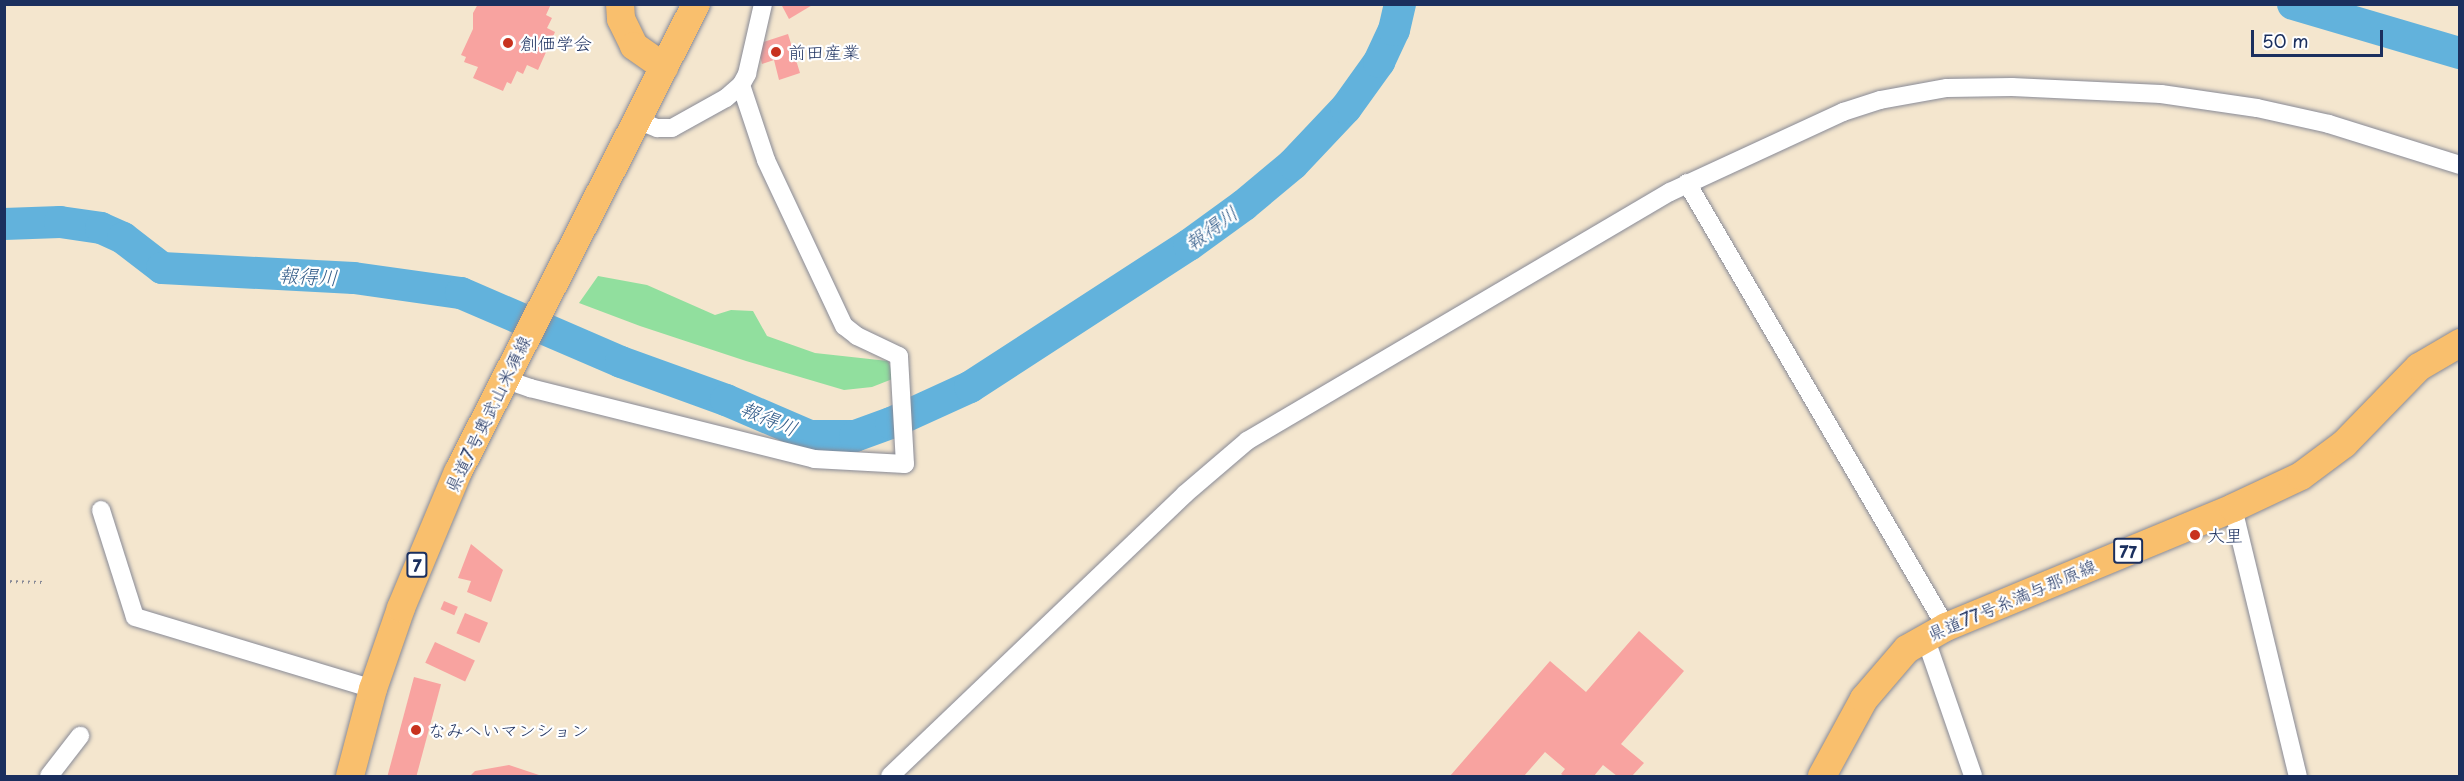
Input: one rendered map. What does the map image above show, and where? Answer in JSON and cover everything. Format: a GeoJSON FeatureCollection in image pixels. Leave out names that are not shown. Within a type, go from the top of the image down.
{"type":"FeatureCollection","features":[{"type":"Feature","properties":{"kind":"main road"},"geometry":{"type":"LineString","coordinates":[[620,4],[621,19],[634,46],[664,67]]}},
{"type":"Feature","properties":{"kind":"main road","name":"県道7号奥武山米須線"},"geometry":{"type":"LineString","coordinates":[[350,777],[373,689],[416,567],[458,472],[696,4]]}},
{"type":"Feature","properties":{"kind":"main road","name":"県道77号糸満与那原線"},"geometry":{"type":"LineString","coordinates":[[1822,777],[1876,682],[1907,649],[1936,632],[2274,491],[2327,460],[2419,367],[2460,343]]}},
{"type":"Feature","properties":{"kind":"street"},"geometry":{"type":"LineString","coordinates":[[637,120],[657,128],[672,128],[726,98],[741,85],[747,74],[763,4]]}},
{"type":"Feature","properties":{"kind":"street"},"geometry":{"type":"LineString","coordinates":[[508,372],[530,388],[814,459],[905,464],[899,356],[856,336],[844,326],[766,160],[741,85]]}},
{"type":"Feature","properties":{"kind":"street"},"geometry":{"type":"LineString","coordinates":[[891,777],[1060,612],[1225,457],[1291,415],[1687,183],[1842,112],[1880,100],[1947,88],[2102,90],[2204,99],[2329,124],[2460,165]]}},
{"type":"Feature","properties":{"kind":"street"},"geometry":{"type":"LineString","coordinates":[[1687,183],[1936,632],[1973,777]]}},
{"type":"Feature","properties":{"kind":"street"},"geometry":{"type":"LineString","coordinates":[[2233,508],[2298,777]]}},
{"type":"Feature","properties":{"kind":"street"},"geometry":{"type":"LineString","coordinates":[[101,510],[135,616],[373,689]]}},
{"type":"Feature","properties":{"kind":"street"},"geometry":{"type":"LineString","coordinates":[[49,777],[80,736]]}},
{"type":"Feature","properties":{"kind":"path"},"geometry":{"type":"LineString","coordinates":[[4,581],[44,582]]}},
{"type":"Feature","properties":{"kind":"green space"},"geometry":{"type":"Polygon","coordinates":[[[598,276],[647,285],[715,315],[731,310],[753,311],[767,336],[815,353],[888,361],[895,378],[872,387],[844,390],[640,326],[579,303],[598,276]]]}},
{"type":"Feature","properties":{"kind":"building","name":"創価学会"},"geometry":{"type":"Polygon","coordinates":[[[478,4],[551,4],[546,15],[552,18],[547,28],[555,32],[538,70],[527,65],[523,74],[517,71],[511,84],[507,82],[503,91],[473,78],[478,67],[464,62],[466,57],[461,55],[473,29],[473,13],[478,4]]]}},
{"type":"Feature","properties":{"kind":"building"},"geometry":{"type":"Polygon","coordinates":[[[781,4],[814,4],[789,19],[781,4]]]}},
{"type":"Feature","properties":{"kind":"building","name":"前田産業"},"geometry":{"type":"Polygon","coordinates":[[[788,34],[800,73],[779,80],[774,60],[762,64],[757,44],[788,34]]]}},
{"type":"Feature","properties":{"kind":"building"},"geometry":{"type":"Polygon","coordinates":[[[471,544],[503,570],[491,602],[467,592],[471,581],[458,578],[471,544]]]}},
{"type":"Feature","properties":{"kind":"building"},"geometry":{"type":"Polygon","coordinates":[[[444,601],[458,607],[454,615],[440,609],[444,601]]]}},
{"type":"Feature","properties":{"kind":"building"},"geometry":{"type":"Polygon","coordinates":[[[465,613],[488,623],[479,643],[456,633],[465,613]]]}},
{"type":"Feature","properties":{"kind":"building"},"geometry":{"type":"Polygon","coordinates":[[[1639,631],[1684,671],[1621,744],[1644,763],[1632,776],[1617,776],[1603,765],[1594,776],[1564,776],[1561,774],[1565,769],[1545,752],[1524,776],[1450,776],[1550,661],[1586,692],[1639,631]]]}},
{"type":"Feature","properties":{"kind":"building"},"geometry":{"type":"Polygon","coordinates":[[[435,642],[475,661],[465,681],[425,663],[435,642]]]}},
{"type":"Feature","properties":{"kind":"building","name":"なみへいマンション"},"geometry":{"type":"Polygon","coordinates":[[[414,677],[441,684],[416,776],[388,776],[414,677]]]}},
{"type":"Feature","properties":{"kind":"building"},"geometry":{"type":"Polygon","coordinates":[[[509,765],[542,776],[470,776],[475,771],[509,765]]]}},
{"type":"Feature","properties":{"kind":"waterway","name":"報得川"},"geometry":{"type":"LineString","coordinates":[[4,224],[60,222],[101,228],[123,238],[162,268],[354,278],[461,293],[621,362],[726,400],[810,436],[855,436],[891,423],[970,387],[1189,245],[1244,205],[1293,164],[1346,108],[1379,62],[1394,30],[1400,4]]}},
{"type":"Feature","properties":{"kind":"waterway","name":"報得川"},"geometry":{"type":"LineString","coordinates":[[2293,4],[2460,53]]}},
{"type":"Feature","properties":{"kind":"place","name":"創価学会"},"geometry":{"type":"Point","coordinates":[508,43]}},
{"type":"Feature","properties":{"kind":"place","name":"前田産業"},"geometry":{"type":"Point","coordinates":[776,52]}},
{"type":"Feature","properties":{"kind":"place","name":"大里"},"geometry":{"type":"Point","coordinates":[2195,535]}},
{"type":"Feature","properties":{"kind":"place","name":"なみへいマンション"},"geometry":{"type":"Point","coordinates":[416,730]}}]}
